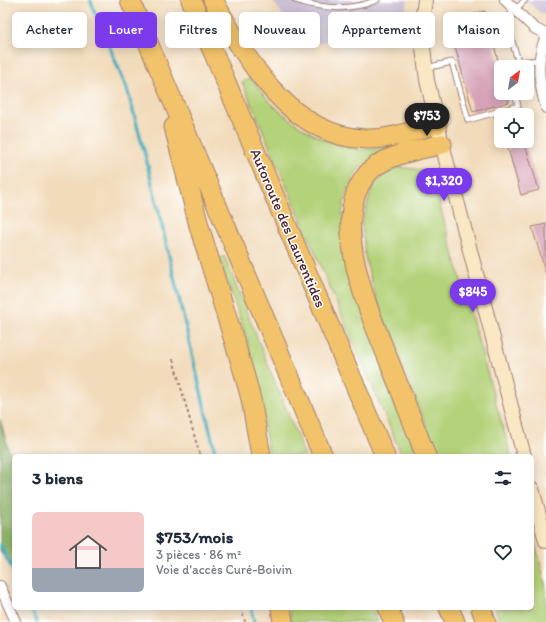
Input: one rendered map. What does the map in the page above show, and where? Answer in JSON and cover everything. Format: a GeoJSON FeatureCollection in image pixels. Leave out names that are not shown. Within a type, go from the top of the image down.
{"type":"FeatureCollection","features":[{"type":"Feature","properties":{"kind":"highway"},"geometry":{"type":"LineString","coordinates":[[130,0],[323,454]]}},
{"type":"Feature","properties":{"kind":"highway","name":"Autoroute des Laurentides"},"geometry":{"type":"LineString","coordinates":[[191,0],[384,454]]}},
{"type":"Feature","properties":{"kind":"highway"},"geometry":{"type":"LineString","coordinates":[[213,0],[245,55],[264,81],[296,112],[321,127],[344,136],[372,139],[390,137],[438,124]]}},
{"type":"Feature","properties":{"kind":"highway"},"geometry":{"type":"LineString","coordinates":[[160,72],[199,226],[234,336],[248,388],[261,454]]}},
{"type":"Feature","properties":{"kind":"highway"},"geometry":{"type":"LineString","coordinates":[[425,454],[380,340],[359,279],[352,250],[351,221],[357,190],[361,181],[373,168],[389,158],[442,144]]}},
{"type":"Feature","properties":{"kind":"highway"},"geometry":{"type":"LineString","coordinates":[[281,610],[283,622]]}},
{"type":"Feature","properties":{"kind":"highway"},"geometry":{"type":"LineString","coordinates":[[389,610],[394,622]]}},
{"type":"Feature","properties":{"kind":"highway"},"geometry":{"type":"LineString","coordinates":[[450,610],[455,622]]}},
{"type":"Feature","properties":{"kind":"highway"},"geometry":{"type":"LineString","coordinates":[[482,610],[486,622]]}},
{"type":"Feature","properties":{"kind":"street"},"geometry":{"type":"LineString","coordinates":[[424,0],[422,40],[425,68],[442,144],[523,454]]}},
{"type":"Feature","properties":{"kind":"street"},"geometry":{"type":"LineString","coordinates":[[505,0],[534,28],[546,35],[539,60],[541,86],[546,108]]}},
{"type":"Feature","properties":{"kind":"street"},"geometry":{"type":"LineString","coordinates":[[534,496],[546,541]]}},
{"type":"Feature","properties":{"kind":"street"},"geometry":{"type":"LineString","coordinates":[[0,586],[16,622]]}},
{"type":"Feature","properties":{"kind":"lane"},"geometry":{"type":"LineString","coordinates":[[296,0],[303,3],[331,8],[343,8],[377,0]]}},
{"type":"Feature","properties":{"kind":"lane"},"geometry":{"type":"LineString","coordinates":[[518,60],[506,19],[525,0]]}},
{"type":"Feature","properties":{"kind":"lane"},"geometry":{"type":"LineString","coordinates":[[534,61],[539,60]]}},
{"type":"Feature","properties":{"kind":"lane"},"geometry":{"type":"LineString","coordinates":[[425,68],[452,62],[468,120],[518,106],[517,100]]}},
{"type":"Feature","properties":{"kind":"path"},"geometry":{"type":"LineString","coordinates":[[173,359],[199,454]]}},
{"type":"Feature","properties":{"kind":"path"},"geometry":{"type":"LineString","coordinates":[[242,610],[245,622]]}},
{"type":"Feature","properties":{"kind":"shaded area"},"geometry":{"type":"Polygon","coordinates":[[[272,0],[408,0],[405,12],[328,12],[328,40],[320,43],[320,12],[281,12],[272,0]]]}},
{"type":"Feature","properties":{"kind":"shaded area"},"geometry":{"type":"Polygon","coordinates":[[[526,0],[546,0],[546,14],[539,12],[526,0]]]}},
{"type":"Feature","properties":{"kind":"green space"},"geometry":{"type":"Polygon","coordinates":[[[251,78],[269,101],[283,114],[296,124],[325,140],[341,146],[357,149],[372,149],[387,146],[387,150],[368,160],[360,167],[350,183],[342,214],[416,454],[401,454],[242,82],[251,78]]]}},
{"type":"Feature","properties":{"kind":"green space"},"geometry":{"type":"Polygon","coordinates":[[[399,167],[422,170],[433,182],[510,454],[437,454],[377,302],[365,257],[362,222],[373,185],[387,173],[399,167]]]}},
{"type":"Feature","properties":{"kind":"green space"},"geometry":{"type":"Polygon","coordinates":[[[224,256],[304,454],[269,454],[259,394],[249,348],[220,258],[224,256]]]}},
{"type":"Feature","properties":{"kind":"green space"},"geometry":{"type":"Polygon","coordinates":[[[0,419],[12,462],[12,565],[10,565],[0,552],[0,419]]]}},
{"type":"Feature","properties":{"kind":"green space"},"geometry":{"type":"Polygon","coordinates":[[[534,539],[546,587],[546,622],[500,622],[496,610],[534,610],[534,539]]]}},
{"type":"Feature","properties":{"kind":"green space"},"geometry":{"type":"Polygon","coordinates":[[[289,610],[372,610],[378,622],[291,622],[289,610]]]}},
{"type":"Feature","properties":{"kind":"building"},"geometry":{"type":"Polygon","coordinates":[[[455,48],[495,48],[498,60],[494,60],[494,100],[509,100],[509,102],[473,112],[455,48]]]}},
{"type":"Feature","properties":{"kind":"building"},"geometry":{"type":"Polygon","coordinates":[[[508,148],[526,148],[539,190],[521,195],[508,148]]]}},
{"type":"Feature","properties":{"kind":"building"},"geometry":{"type":"Polygon","coordinates":[[[546,224],[546,274],[532,227],[546,224]]]}},
{"type":"Feature","properties":{"kind":"waterway"},"geometry":{"type":"LineString","coordinates":[[90,0],[127,89],[146,158],[216,454]]}},
{"type":"Feature","properties":{"kind":"waterway"},"geometry":{"type":"LineString","coordinates":[[0,545],[12,569]]}},
{"type":"Feature","properties":{"kind":"waterway"},"geometry":{"type":"LineString","coordinates":[[31,610],[37,622]]}},
{"type":"Feature","properties":{"kind":"waterway"},"geometry":{"type":"LineString","coordinates":[[251,610],[254,622]]}}]}
